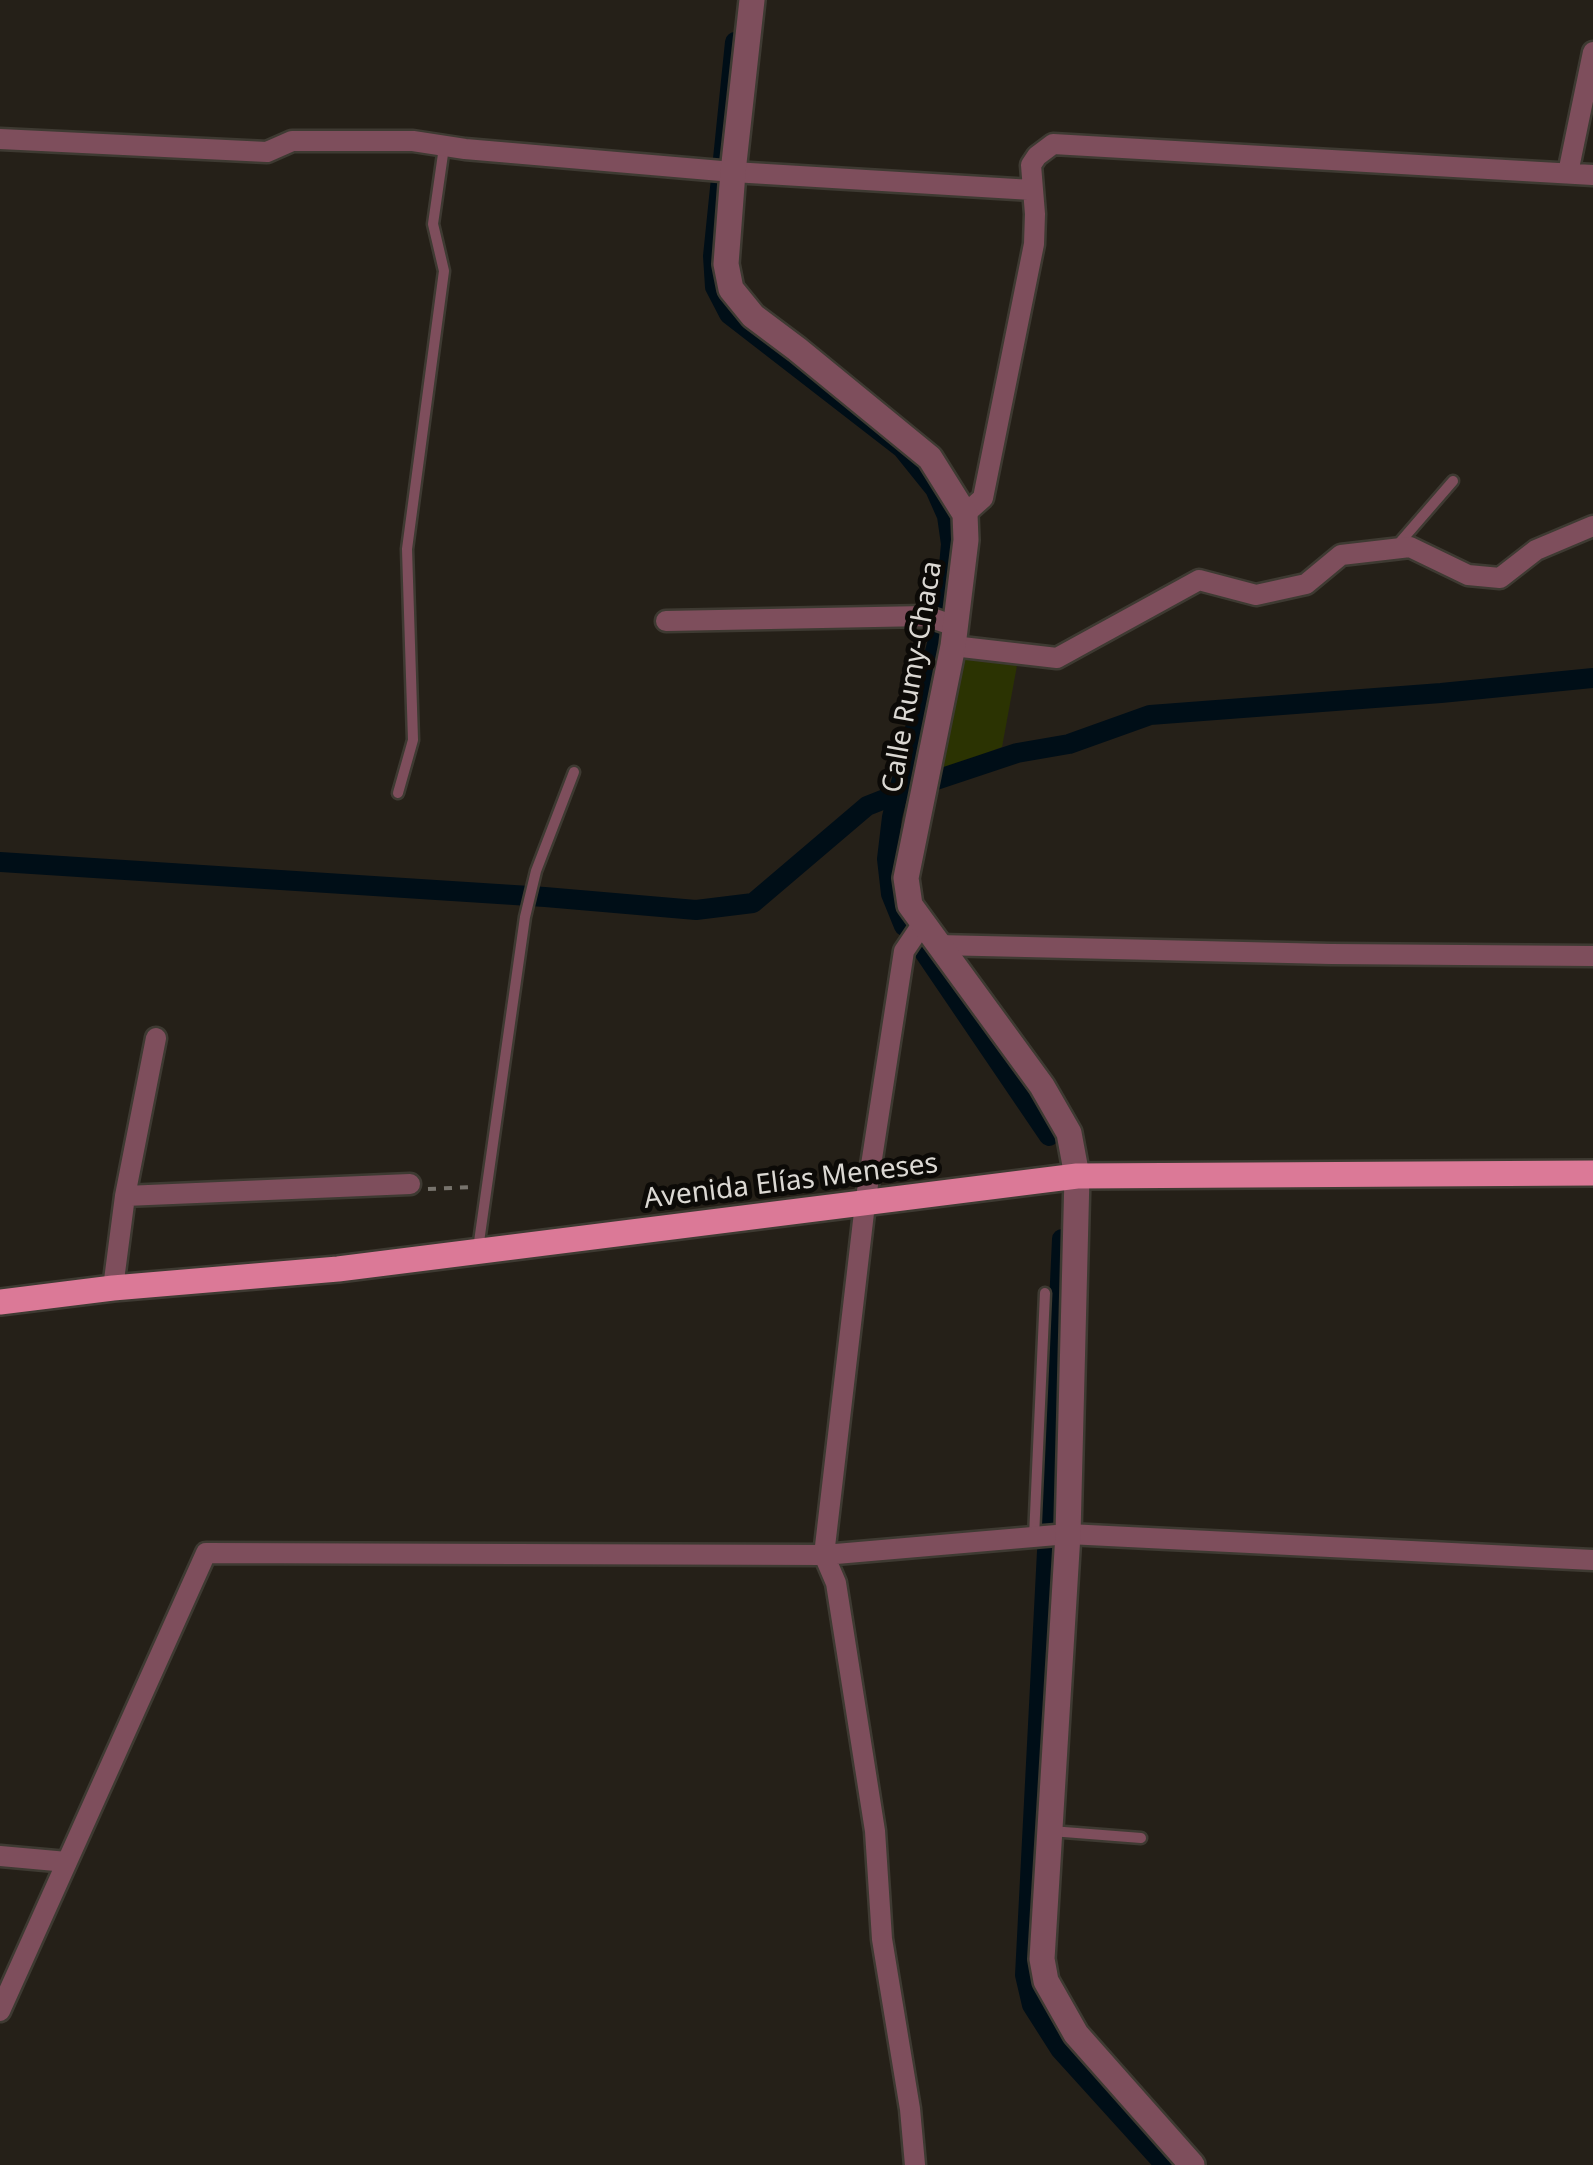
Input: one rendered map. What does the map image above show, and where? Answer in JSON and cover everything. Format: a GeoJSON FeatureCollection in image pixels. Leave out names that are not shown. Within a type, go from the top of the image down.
{"type":"FeatureCollection","features":[{"type":"Feature","properties":{"kind":"main road","name":"Avenida Elías Meneses"},"geometry":{"type":"LineString","coordinates":[[0,1302],[338,1269],[1077,1176],[1593,1172]]}},
{"type":"Feature","properties":{"kind":"street"},"geometry":{"type":"LineString","coordinates":[[752,0],[730,172],[726,264],[732,289],[753,316],[930,458],[964,514],[983,498],[1034,244],[1032,164],[1036,156],[1053,144],[1593,176]]}},
{"type":"Feature","properties":{"kind":"street"},"geometry":{"type":"LineString","coordinates":[[1568,173],[1593,52]]}},
{"type":"Feature","properties":{"kind":"street"},"geometry":{"type":"LineString","coordinates":[[0,140],[267,152],[292,141],[413,140],[730,172],[1032,190]]}},
{"type":"Feature","properties":{"kind":"street","name":"Calle Rumy-Chaca"},"geometry":{"type":"LineString","coordinates":[[964,514],[966,540],[954,636],[906,878],[910,905],[1042,1086],[1068,1133],[1077,1176],[1068,1534],[1042,1959],[1046,1981],[1076,2034],[1192,2165]]}},
{"type":"Feature","properties":{"kind":"street"},"geometry":{"type":"LineString","coordinates":[[666,621],[926,616],[954,636],[1057,658],[1199,580],[1256,595],[1306,584],[1341,555],[1410,547],[1468,575],[1500,578],[1536,550],[1593,526]]}},
{"type":"Feature","properties":{"kind":"street"},"geometry":{"type":"LineString","coordinates":[[915,2165],[910,2109],[882,1939],[876,1832],[836,1583],[824,1555],[865,1204],[904,951],[923,924]]}},
{"type":"Feature","properties":{"kind":"street"},"geometry":{"type":"LineString","coordinates":[[938,945],[1593,956]]}},
{"type":"Feature","properties":{"kind":"street"},"geometry":{"type":"LineString","coordinates":[[113,1288],[125,1196],[156,1038]]}},
{"type":"Feature","properties":{"kind":"street"},"geometry":{"type":"LineString","coordinates":[[125,1196],[410,1184]]}},
{"type":"Feature","properties":{"kind":"street"},"geometry":{"type":"LineString","coordinates":[[0,2012],[206,1553],[824,1555],[1068,1534],[1593,1560]]}},
{"type":"Feature","properties":{"kind":"street"},"geometry":{"type":"LineString","coordinates":[[0,1856],[67,1862]]}},
{"type":"Feature","properties":{"kind":"lane"},"geometry":{"type":"LineString","coordinates":[[398,793],[413,740],[408,549],[444,271],[433,224],[444,146]]}},
{"type":"Feature","properties":{"kind":"lane"},"geometry":{"type":"LineString","coordinates":[[1394,549],[1453,480]]}},
{"type":"Feature","properties":{"kind":"lane"},"geometry":{"type":"LineString","coordinates":[[478,1250],[525,917],[536,871],[574,772]]}},
{"type":"Feature","properties":{"kind":"lane"},"geometry":{"type":"LineString","coordinates":[[1034,1536],[1045,1293]]}},
{"type":"Feature","properties":{"kind":"lane"},"geometry":{"type":"LineString","coordinates":[[1050,1831],[1141,1838]]}},
{"type":"Feature","properties":{"kind":"path"},"geometry":{"type":"LineString","coordinates":[[410,1184],[421,1190],[487,1186]]}},
{"type":"Feature","properties":{"kind":"green space"},"geometry":{"type":"Polygon","coordinates":[[[960,654],[1018,660],[1002,747],[937,772],[960,654]]]}},
{"type":"Feature","properties":{"kind":"waterway"},"geometry":{"type":"LineString","coordinates":[[735,42],[713,256],[715,287],[729,314],[902,448],[935,489],[947,516],[951,544],[945,610]]}},
{"type":"Feature","properties":{"kind":"waterway"},"geometry":{"type":"LineString","coordinates":[[904,926],[891,894],[887,859],[892,817],[938,640]]}},
{"type":"Feature","properties":{"kind":"waterway"},"geometry":{"type":"LineString","coordinates":[[936,780],[1017,753],[1069,744],[1150,715],[1593,678]]}},
{"type":"Feature","properties":{"kind":"waterway"},"geometry":{"type":"LineString","coordinates":[[0,862],[696,910],[753,903],[867,806],[910,789]]}},
{"type":"Feature","properties":{"kind":"waterway"},"geometry":{"type":"LineString","coordinates":[[922,949],[1049,1136]]}},
{"type":"Feature","properties":{"kind":"waterway"},"geometry":{"type":"LineString","coordinates":[[1049,1520],[1062,1239]]}},
{"type":"Feature","properties":{"kind":"waterway"},"geometry":{"type":"LineString","coordinates":[[1047,1551],[1025,1975],[1032,2005],[1060,2049],[1165,2165]]}}]}
